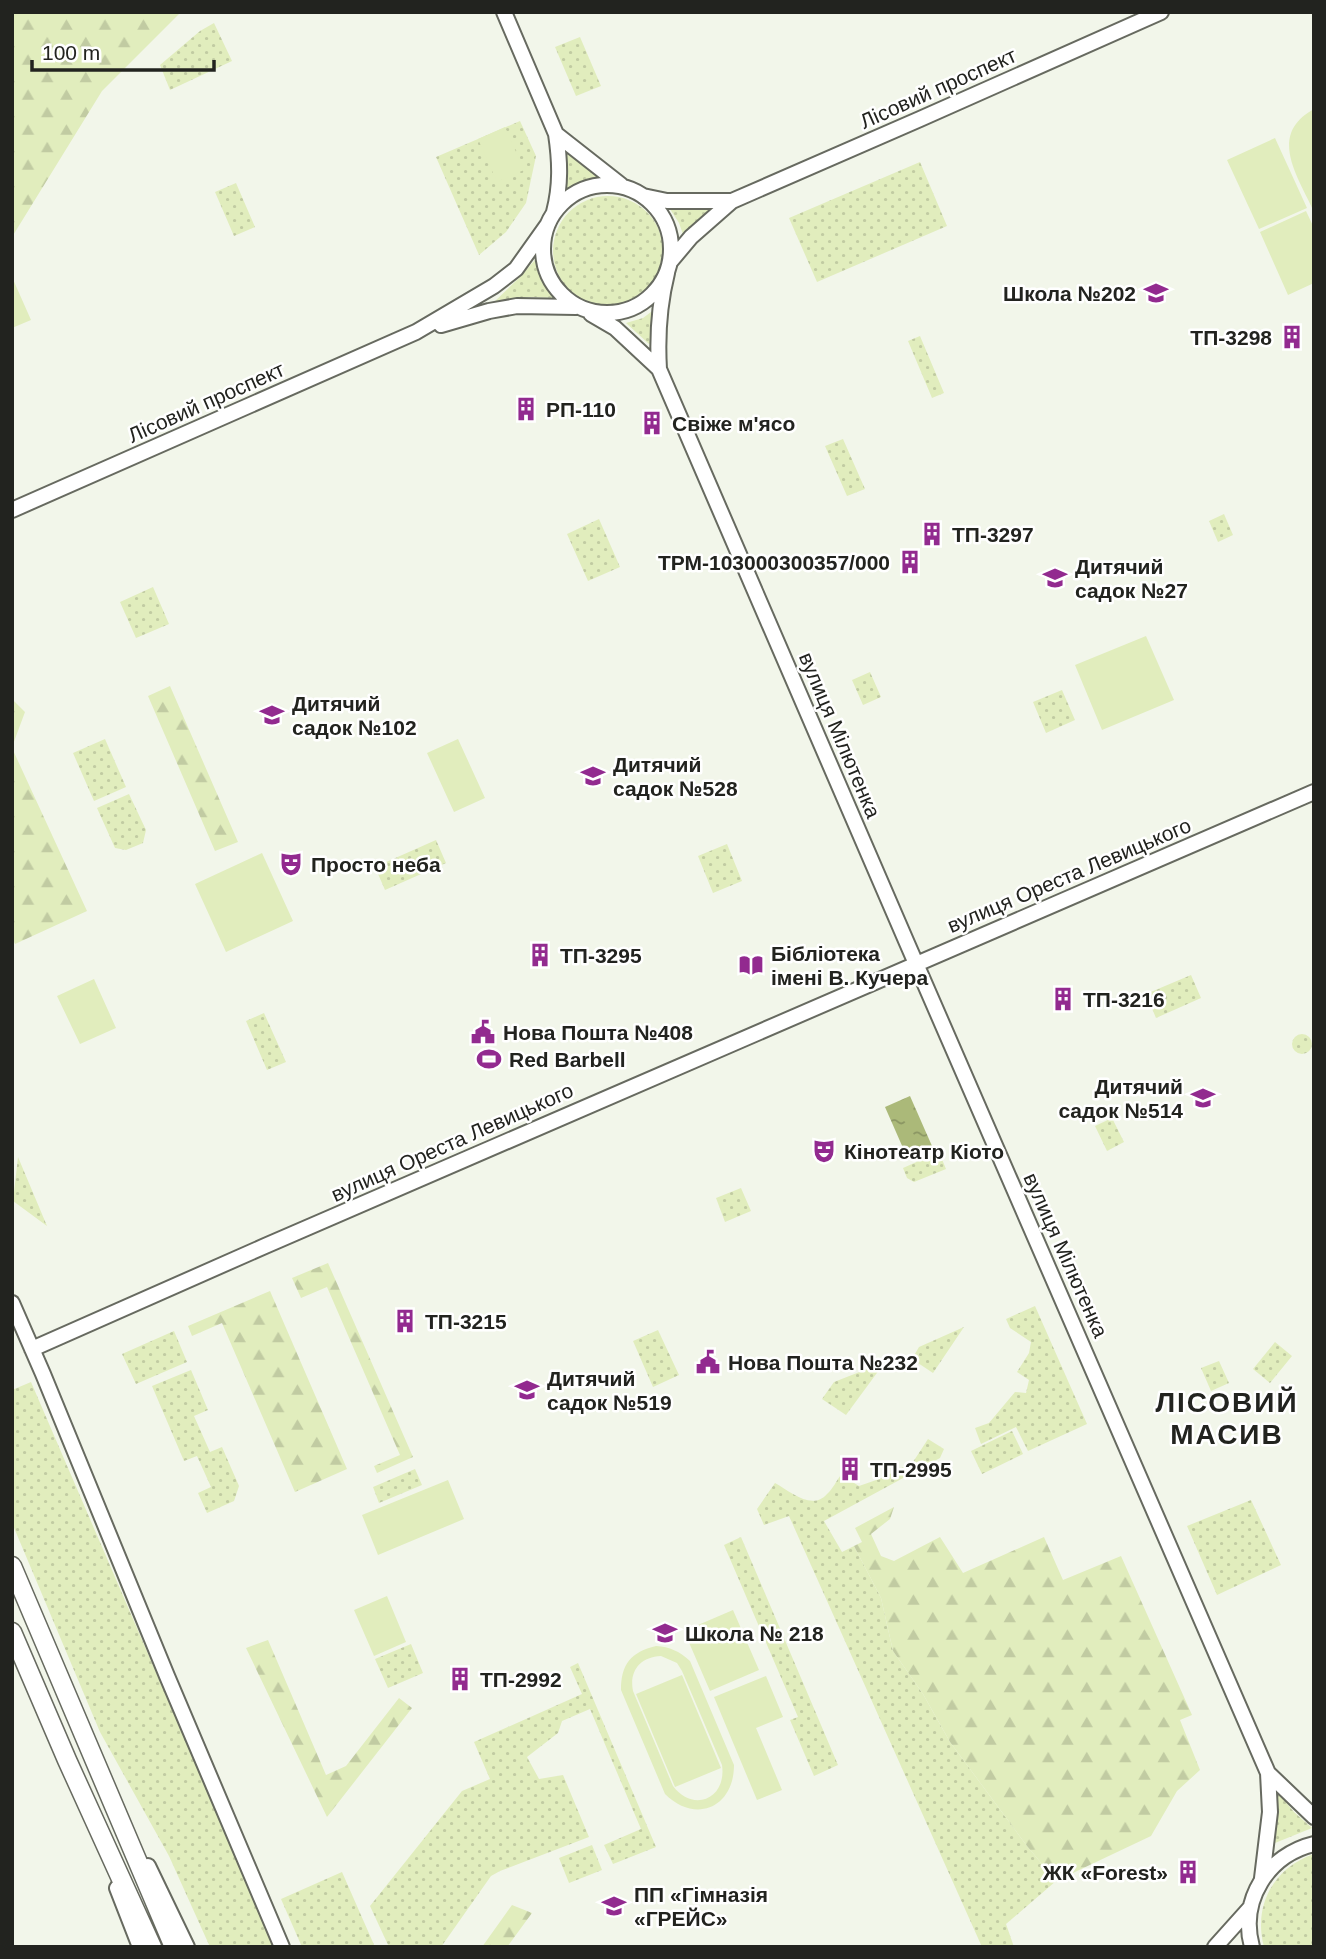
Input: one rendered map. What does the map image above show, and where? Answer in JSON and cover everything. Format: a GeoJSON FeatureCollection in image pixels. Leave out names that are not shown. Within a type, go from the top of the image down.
{"type":"FeatureCollection","features":[{"type":"Feature","properties":{"kind":"main road"},"geometry":{"type":"LineString","coordinates":[[12,1566],[174,1947]]}},
{"type":"Feature","properties":{"kind":"main road"},"geometry":{"type":"LineString","coordinates":[[12,1632],[152,1947]]}},
{"type":"Feature","properties":{"kind":"street"},"geometry":{"type":"LineString","coordinates":[[504,12],[556,134],[560,179],[544,236],[543,255],[548,274],[558,291],[581,308],[596,313],[614,313],[632,308],[648,299],[660,285],[668,267],[670,241],[666,223],[656,208],[642,196],[624,187],[556,134]]}},
{"type":"Feature","properties":{"kind":"street","name":"Лісовий проспект"},"geometry":{"type":"LineString","coordinates":[[668,267],[698,230],[732,201],[1161,12]]}},
{"type":"Feature","properties":{"kind":"street"},"geometry":{"type":"LineString","coordinates":[[551,218],[567,200],[582,190],[600,186],[624,187]]}},
{"type":"Feature","properties":{"kind":"street","name":"Лісовий проспект"},"geometry":{"type":"LineString","coordinates":[[642,196],[667,201],[732,201]]}},
{"type":"Feature","properties":{"kind":"street","name":"Лісовий проспект"},"geometry":{"type":"LineString","coordinates":[[12,510],[416,332],[494,286],[516,269],[551,218]]}},
{"type":"Feature","properties":{"kind":"street","name":"вулиця Мілютенка"},"geometry":{"type":"LineString","coordinates":[[668,267],[659,314],[659,369],[1268,1773],[1270,1812],[1262,1878]]}},
{"type":"Feature","properties":{"kind":"street","name":"Лісовий проспект"},"geometry":{"type":"LineString","coordinates":[[416,332],[489,311],[517,306],[581,308]]}},
{"type":"Feature","properties":{"kind":"street","name":"вулиця Мілютенка"},"geometry":{"type":"LineString","coordinates":[[581,308],[615,328],[659,369]]}},
{"type":"Feature","properties":{"kind":"street","name":"вулиця Ореста Левицького"},"geometry":{"type":"LineString","coordinates":[[32,1349],[1314,792]]}},
{"type":"Feature","properties":{"kind":"street"},"geometry":{"type":"LineString","coordinates":[[12,1303],[282,1947]]}},
{"type":"Feature","properties":{"kind":"street"},"geometry":{"type":"LineString","coordinates":[[93,1753],[187,1947]]}},
{"type":"Feature","properties":{"kind":"street"},"geometry":{"type":"LineString","coordinates":[[67,1760],[139,1947]]}},
{"type":"Feature","properties":{"kind":"street","name":"вулиця Мілютенка"},"geometry":{"type":"LineString","coordinates":[[1268,1773],[1314,1816]]}},
{"type":"Feature","properties":{"kind":"street"},"geometry":{"type":"LineString","coordinates":[[1252,1947],[1249,1934],[1250,1908],[1262,1878],[1279,1860],[1300,1847],[1314,1844]]}},
{"type":"Feature","properties":{"kind":"street"},"geometry":{"type":"LineString","coordinates":[[1215,1947],[1250,1908]]}},
{"type":"Feature","properties":{"kind":"green space"},"geometry":{"type":"Polygon","coordinates":[[[12,12],[181,12],[102,91],[12,237],[12,12]]]}},
{"type":"Feature","properties":{"kind":"green space"},"geometry":{"type":"Polygon","coordinates":[[[214,23],[232,61],[170,90],[160,65],[200,31],[214,23]]]}},
{"type":"Feature","properties":{"kind":"green space"},"geometry":{"type":"Polygon","coordinates":[[[580,37],[601,86],[576,96],[555,47],[580,37]]]}},
{"type":"Feature","properties":{"kind":"green space"},"geometry":{"type":"Polygon","coordinates":[[[1314,109],[1314,212],[1290,157],[1289,144],[1292,131],[1300,119],[1314,109]]]}},
{"type":"Feature","properties":{"kind":"green space"},"geometry":{"type":"Polygon","coordinates":[[[520,121],[536,156],[526,203],[506,232],[479,255],[436,157],[520,121]]]}},
{"type":"Feature","properties":{"kind":"green space"},"geometry":{"type":"Polygon","coordinates":[[[505,127],[524,170],[497,182],[478,139],[505,127]]]}},
{"type":"Feature","properties":{"kind":"green space"},"geometry":{"type":"Polygon","coordinates":[[[1275,138],[1307,208],[1259,229],[1227,160],[1275,138]]]}},
{"type":"Feature","properties":{"kind":"green space"},"geometry":{"type":"Polygon","coordinates":[[[562,143],[578,162],[599,178],[580,184],[565,194],[566,169],[562,143]]]}},
{"type":"Feature","properties":{"kind":"green space"},"geometry":{"type":"Polygon","coordinates":[[[920,162],[947,226],[817,282],[789,218],[920,162]]]}},
{"type":"Feature","properties":{"kind":"green space"},"geometry":{"type":"Polygon","coordinates":[[[236,183],[255,227],[234,236],[215,192],[236,183]]]}},
{"type":"Feature","properties":{"kind":"green space"},"geometry":{"type":"Polygon","coordinates":[[[608,196],[629,201],[647,212],[658,230],[663,251],[658,272],[647,290],[629,301],[608,306],[587,301],[569,290],[558,272],[553,251],[558,230],[569,212],[587,201],[608,196]]]}},
{"type":"Feature","properties":{"kind":"green space"},"geometry":{"type":"Polygon","coordinates":[[[715,206],[684,237],[670,209],[691,209],[715,206]]]}},
{"type":"Feature","properties":{"kind":"green space"},"geometry":{"type":"Polygon","coordinates":[[[1306,211],[1314,228],[1314,283],[1288,295],[1260,232],[1306,211]]]}},
{"type":"Feature","properties":{"kind":"green space"},"geometry":{"type":"Polygon","coordinates":[[[535,260],[542,282],[555,298],[528,297],[493,303],[519,278],[535,260]]]}},
{"type":"Feature","properties":{"kind":"green space"},"geometry":{"type":"Polygon","coordinates":[[[12,277],[31,320],[12,328],[12,277]]]}},
{"type":"Feature","properties":{"kind":"green space"},"geometry":{"type":"Polygon","coordinates":[[[655,309],[654,341],[649,344],[626,323],[643,318],[655,309]]]}},
{"type":"Feature","properties":{"kind":"green space"},"geometry":{"type":"Polygon","coordinates":[[[920,336],[944,393],[932,398],[908,341],[920,336]]]}},
{"type":"Feature","properties":{"kind":"green space"},"geometry":{"type":"Polygon","coordinates":[[[843,439],[865,489],[847,496],[825,446],[843,439]]]}},
{"type":"Feature","properties":{"kind":"green space"},"geometry":{"type":"Polygon","coordinates":[[[1224,514],[1233,535],[1218,542],[1209,521],[1224,514]]]}},
{"type":"Feature","properties":{"kind":"green space"},"geometry":{"type":"Polygon","coordinates":[[[599,519],[620,567],[588,581],[567,534],[599,519]]]}},
{"type":"Feature","properties":{"kind":"green space"},"geometry":{"type":"Polygon","coordinates":[[[153,587],[169,624],[136,638],[120,602],[153,587]]]}},
{"type":"Feature","properties":{"kind":"green space"},"geometry":{"type":"Polygon","coordinates":[[[1146,636],[1174,700],[1102,730],[1075,665],[1146,636]]]}},
{"type":"Feature","properties":{"kind":"green space"},"geometry":{"type":"Polygon","coordinates":[[[870,672],[881,697],[863,705],[852,680],[870,672]]]}},
{"type":"Feature","properties":{"kind":"green space"},"geometry":{"type":"Polygon","coordinates":[[[170,686],[238,842],[215,851],[148,696],[170,686]]]}},
{"type":"Feature","properties":{"kind":"green space"},"geometry":{"type":"Polygon","coordinates":[[[1062,690],[1075,720],[1046,733],[1033,702],[1062,690]]]}},
{"type":"Feature","properties":{"kind":"green space"},"geometry":{"type":"Polygon","coordinates":[[[12,699],[25,712],[12,747],[12,699]]]}},
{"type":"Feature","properties":{"kind":"green space"},"geometry":{"type":"Polygon","coordinates":[[[105,739],[126,787],[94,801],[73,753],[105,739]]]}},
{"type":"Feature","properties":{"kind":"green space"},"geometry":{"type":"Polygon","coordinates":[[[458,739],[485,798],[454,812],[427,753],[458,739]]]}},
{"type":"Feature","properties":{"kind":"green space"},"geometry":{"type":"Polygon","coordinates":[[[12,748],[87,911],[15,944],[12,938],[12,748]]]}},
{"type":"Feature","properties":{"kind":"green space"},"geometry":{"type":"Polygon","coordinates":[[[129,794],[146,830],[143,843],[126,850],[115,848],[97,808],[129,794]]]}},
{"type":"Feature","properties":{"kind":"green space"},"geometry":{"type":"Polygon","coordinates":[[[436,840],[446,863],[385,890],[375,867],[436,840]]]}},
{"type":"Feature","properties":{"kind":"green space"},"geometry":{"type":"Polygon","coordinates":[[[727,844],[742,881],[713,893],[698,856],[727,844]]]}},
{"type":"Feature","properties":{"kind":"green space"},"geometry":{"type":"Polygon","coordinates":[[[262,853],[293,921],[226,952],[195,884],[262,853]]]}},
{"type":"Feature","properties":{"kind":"green space"},"geometry":{"type":"Polygon","coordinates":[[[1191,975],[1201,998],[1156,1018],[1146,994],[1191,975]]]}},
{"type":"Feature","properties":{"kind":"green space"},"geometry":{"type":"Polygon","coordinates":[[[94,979],[116,1028],[80,1044],[57,996],[94,979]]]}},
{"type":"Feature","properties":{"kind":"green space"},"geometry":{"type":"Polygon","coordinates":[[[264,1013],[286,1062],[267,1070],[246,1021],[264,1013]]]}},
{"type":"Feature","properties":{"kind":"green space"},"geometry":{"type":"Polygon","coordinates":[[[1302,1034],[1309,1037],[1312,1044],[1309,1051],[1302,1054],[1295,1051],[1292,1044],[1295,1037],[1302,1034]]]}},
{"type":"Feature","properties":{"kind":"green space"},"geometry":{"type":"Polygon","coordinates":[[[1112,1118],[1124,1142],[1107,1151],[1095,1126],[1112,1118]]]}},
{"type":"Feature","properties":{"kind":"green space"},"geometry":{"type":"Polygon","coordinates":[[[939,1152],[946,1169],[914,1182],[907,1178],[903,1168],[939,1152]]]}},
{"type":"Feature","properties":{"kind":"green space"},"geometry":{"type":"Polygon","coordinates":[[[18,1157],[47,1226],[13,1201],[18,1157]]]}},
{"type":"Feature","properties":{"kind":"green space"},"geometry":{"type":"Polygon","coordinates":[[[741,1188],[751,1211],[725,1222],[716,1198],[741,1188]]]}},
{"type":"Feature","properties":{"kind":"green space"},"geometry":{"type":"Polygon","coordinates":[[[328,1263],[413,1457],[377,1473],[374,1466],[400,1455],[327,1287],[301,1298],[292,1278],[328,1263]]]}},
{"type":"Feature","properties":{"kind":"green space"},"geometry":{"type":"Polygon","coordinates":[[[270,1291],[347,1469],[295,1492],[222,1323],[192,1336],[188,1326],[270,1291]]]}},
{"type":"Feature","properties":{"kind":"green space"},"geometry":{"type":"Polygon","coordinates":[[[1035,1306],[1087,1424],[1028,1451],[1016,1427],[981,1444],[975,1428],[989,1423],[1015,1392],[1026,1393],[1029,1380],[1017,1372],[1029,1353],[1031,1342],[1010,1328],[1006,1319],[1035,1306]]]}},
{"type":"Feature","properties":{"kind":"green space"},"geometry":{"type":"Polygon","coordinates":[[[964,1327],[933,1373],[912,1359],[919,1347],[964,1327]]]}},
{"type":"Feature","properties":{"kind":"green space"},"geometry":{"type":"Polygon","coordinates":[[[658,1330],[679,1375],[653,1387],[633,1341],[658,1330]]]}},
{"type":"Feature","properties":{"kind":"green space"},"geometry":{"type":"Polygon","coordinates":[[[174,1331],[187,1362],[136,1384],[122,1354],[174,1331]]]}},
{"type":"Feature","properties":{"kind":"green space"},"geometry":{"type":"Polygon","coordinates":[[[1275,1342],[1292,1356],[1270,1383],[1253,1369],[1275,1342]]]}},
{"type":"Feature","properties":{"kind":"green space"},"geometry":{"type":"Polygon","coordinates":[[[1219,1361],[1229,1383],[1211,1391],[1201,1368],[1219,1361]]]}},
{"type":"Feature","properties":{"kind":"green space"},"geometry":{"type":"Polygon","coordinates":[[[885,1362],[846,1415],[822,1399],[834,1382],[885,1362]]]}},
{"type":"Feature","properties":{"kind":"green space"},"geometry":{"type":"Polygon","coordinates":[[[191,1370],[208,1410],[194,1416],[210,1452],[222,1447],[239,1486],[234,1501],[207,1513],[198,1493],[211,1487],[197,1456],[184,1461],[152,1386],[191,1370]]]}},
{"type":"Feature","properties":{"kind":"green space"},"geometry":{"type":"Polygon","coordinates":[[[31,1382],[274,1947],[210,1947],[169,1856],[100,1732],[12,1523],[12,1390],[31,1382]]]}},
{"type":"Feature","properties":{"kind":"green space"},"geometry":{"type":"Polygon","coordinates":[[[1012,1431],[1023,1454],[982,1474],[971,1451],[1012,1431]]]}},
{"type":"Feature","properties":{"kind":"green space"},"geometry":{"type":"Polygon","coordinates":[[[928,1439],[944,1449],[940,1458],[824,1521],[842,1552],[854,1546],[881,1598],[893,1651],[923,1694],[950,1742],[1056,1881],[1006,1924],[1014,1947],[982,1947],[789,1516],[764,1525],[757,1509],[775,1483],[801,1498],[815,1501],[829,1492],[841,1475],[859,1486],[882,1478],[913,1462],[928,1439]]]}},
{"type":"Feature","properties":{"kind":"green space"},"geometry":{"type":"Polygon","coordinates":[[[415,1469],[422,1485],[379,1503],[373,1487],[415,1469]]]}},
{"type":"Feature","properties":{"kind":"green space"},"geometry":{"type":"Polygon","coordinates":[[[448,1480],[464,1519],[378,1555],[362,1515],[448,1480]]]}},
{"type":"Feature","properties":{"kind":"green space"},"geometry":{"type":"Polygon","coordinates":[[[1251,1500],[1281,1565],[1217,1595],[1187,1526],[1251,1500]]]}},
{"type":"Feature","properties":{"kind":"green space"},"geometry":{"type":"Polygon","coordinates":[[[894,1507],[890,1519],[871,1534],[881,1556],[894,1561],[940,1537],[963,1573],[1044,1537],[1063,1580],[1121,1556],[1192,1715],[1180,1720],[1200,1770],[1177,1791],[1151,1836],[1056,1881],[1027,1846],[950,1742],[923,1694],[893,1651],[881,1598],[854,1546],[862,1542],[855,1528],[894,1507]]]}},
{"type":"Feature","properties":{"kind":"green space"},"geometry":{"type":"Polygon","coordinates":[[[741,1537],[838,1765],[814,1776],[790,1720],[798,1717],[724,1545],[741,1537]]]}},
{"type":"Feature","properties":{"kind":"green space"},"geometry":{"type":"Polygon","coordinates":[[[387,1596],[406,1642],[374,1656],[354,1610],[387,1596]]]}},
{"type":"Feature","properties":{"kind":"green space"},"geometry":{"type":"Polygon","coordinates":[[[733,1610],[759,1670],[710,1691],[684,1631],[733,1610]]]}},
{"type":"Feature","properties":{"kind":"green space"},"geometry":{"type":"Polygon","coordinates":[[[268,1640],[326,1775],[346,1766],[399,1698],[412,1708],[327,1817],[246,1648],[268,1640]]]}},
{"type":"Feature","properties":{"kind":"green space"},"geometry":{"type":"Polygon","coordinates":[[[411,1644],[423,1673],[388,1688],[375,1659],[411,1644]]]}},
{"type":"Feature","properties":{"kind":"green space"},"geometry":{"type":"Polygon","coordinates":[[[656,1646],[670,1649],[690,1661],[734,1765],[727,1792],[711,1807],[688,1808],[665,1794],[621,1690],[625,1666],[634,1656],[656,1646]],[[661,1656],[642,1662],[633,1677],[633,1691],[673,1786],[690,1799],[699,1800],[714,1794],[722,1777],[722,1765],[677,1663],[661,1656]]]}},
{"type":"Feature","properties":{"kind":"green space"},"geometry":{"type":"Polygon","coordinates":[[[578,1663],[656,1847],[613,1864],[604,1845],[641,1829],[590,1709],[562,1721],[558,1733],[527,1757],[539,1779],[563,1775],[589,1837],[491,1876],[441,1947],[389,1947],[370,1906],[462,1791],[490,1779],[474,1742],[582,1694],[570,1667],[578,1663]]]}},
{"type":"Feature","properties":{"kind":"green space"},"geometry":{"type":"Polygon","coordinates":[[[682,1675],[721,1768],[675,1787],[636,1694],[682,1675]]]}},
{"type":"Feature","properties":{"kind":"green space"},"geometry":{"type":"Polygon","coordinates":[[[766,1676],[783,1717],[756,1728],[782,1790],[757,1800],[714,1697],[766,1676]]]}},
{"type":"Feature","properties":{"kind":"green space"},"geometry":{"type":"Polygon","coordinates":[[[1274,1788],[1312,1828],[1275,1843],[1277,1818],[1274,1788]]]}},
{"type":"Feature","properties":{"kind":"green space"},"geometry":{"type":"Polygon","coordinates":[[[592,1845],[602,1870],[569,1883],[559,1858],[592,1845]]]}},
{"type":"Feature","properties":{"kind":"green space"},"geometry":{"type":"Polygon","coordinates":[[[1314,1854],[1314,1947],[1264,1947],[1261,1917],[1270,1890],[1287,1869],[1314,1854]]]}},
{"type":"Feature","properties":{"kind":"green space"},"geometry":{"type":"Polygon","coordinates":[[[342,1872],[375,1947],[302,1947],[281,1899],[342,1872]]]}},
{"type":"Feature","properties":{"kind":"green space"},"geometry":{"type":"Polygon","coordinates":[[[512,1905],[532,1913],[507,1947],[482,1947],[512,1905]]]}},
{"type":"Feature","properties":{"kind":"water"},"geometry":{"type":"Polygon","coordinates":[[[910,1096],[932,1146],[907,1157],[885,1107],[910,1096]]]}},
{"type":"Feature","properties":{"kind":"place","name":"Школа №202"},"geometry":{"type":"Point","coordinates":[1156,293]}},
{"type":"Feature","properties":{"kind":"place","name":"ТП-3298"},"geometry":{"type":"Point","coordinates":[1292,337]}},
{"type":"Feature","properties":{"kind":"place","name":"РП-110"},"geometry":{"type":"Point","coordinates":[526,409]}},
{"type":"Feature","properties":{"kind":"place","name":"Свіже м'ясо"},"geometry":{"type":"Point","coordinates":[652,423]}},
{"type":"Feature","properties":{"kind":"place","name":"ТП-3297"},"geometry":{"type":"Point","coordinates":[932,534]}},
{"type":"Feature","properties":{"kind":"place","name":"ТРМ-103000300357/000"},"geometry":{"type":"Point","coordinates":[910,562]}},
{"type":"Feature","properties":{"kind":"place","name":"Дитячий садок №27"},"geometry":{"type":"Point","coordinates":[1055,578]}},
{"type":"Feature","properties":{"kind":"place","name":"Дитячий садок №102"},"geometry":{"type":"Point","coordinates":[272,715]}},
{"type":"Feature","properties":{"kind":"place","name":"Дитячий садок №528"},"geometry":{"type":"Point","coordinates":[593,776]}},
{"type":"Feature","properties":{"kind":"place","name":"Просто неба"},"geometry":{"type":"Point","coordinates":[291,864]}},
{"type":"Feature","properties":{"kind":"place","name":"ТП-3295"},"geometry":{"type":"Point","coordinates":[540,955]}},
{"type":"Feature","properties":{"kind":"place","name":"Бібліотека імені В. Кучера"},"geometry":{"type":"Point","coordinates":[751,965]}},
{"type":"Feature","properties":{"kind":"place","name":"ТП-3216"},"geometry":{"type":"Point","coordinates":[1063,999]}},
{"type":"Feature","properties":{"kind":"place","name":"Нова Пошта №408"},"geometry":{"type":"Point","coordinates":[483,1032]}},
{"type":"Feature","properties":{"kind":"place","name":"Red Barbell"},"geometry":{"type":"Point","coordinates":[489,1059]}},
{"type":"Feature","properties":{"kind":"place","name":"Дитячий садок №514"},"geometry":{"type":"Point","coordinates":[1203,1098]}},
{"type":"Feature","properties":{"kind":"place","name":"Кінотеатр Кіото"},"geometry":{"type":"Point","coordinates":[824,1151]}},
{"type":"Feature","properties":{"kind":"place","name":"ТП-3215"},"geometry":{"type":"Point","coordinates":[405,1321]}},
{"type":"Feature","properties":{"kind":"place","name":"Нова Пошта №232"},"geometry":{"type":"Point","coordinates":[708,1362]}},
{"type":"Feature","properties":{"kind":"place","name":"Дитячий садок №519"},"geometry":{"type":"Point","coordinates":[527,1390]}},
{"type":"Feature","properties":{"kind":"place","name":"ТП-2995"},"geometry":{"type":"Point","coordinates":[850,1469]}},
{"type":"Feature","properties":{"kind":"place","name":"Школа № 218"},"geometry":{"type":"Point","coordinates":[665,1633]}},
{"type":"Feature","properties":{"kind":"place","name":"ТП-2992"},"geometry":{"type":"Point","coordinates":[460,1679]}},
{"type":"Feature","properties":{"kind":"place","name":"ЖК «Forest»"},"geometry":{"type":"Point","coordinates":[1188,1872]}},
{"type":"Feature","properties":{"kind":"place","name":"ПП «Гімназія «ГРЕЙС»"},"geometry":{"type":"Point","coordinates":[614,1906]}},
{"type":"Feature","properties":{"kind":"district","name":"ЛІСОВИЙ МАСИВ"},"geometry":{"type":"Point","coordinates":[1227,1418]}}]}
